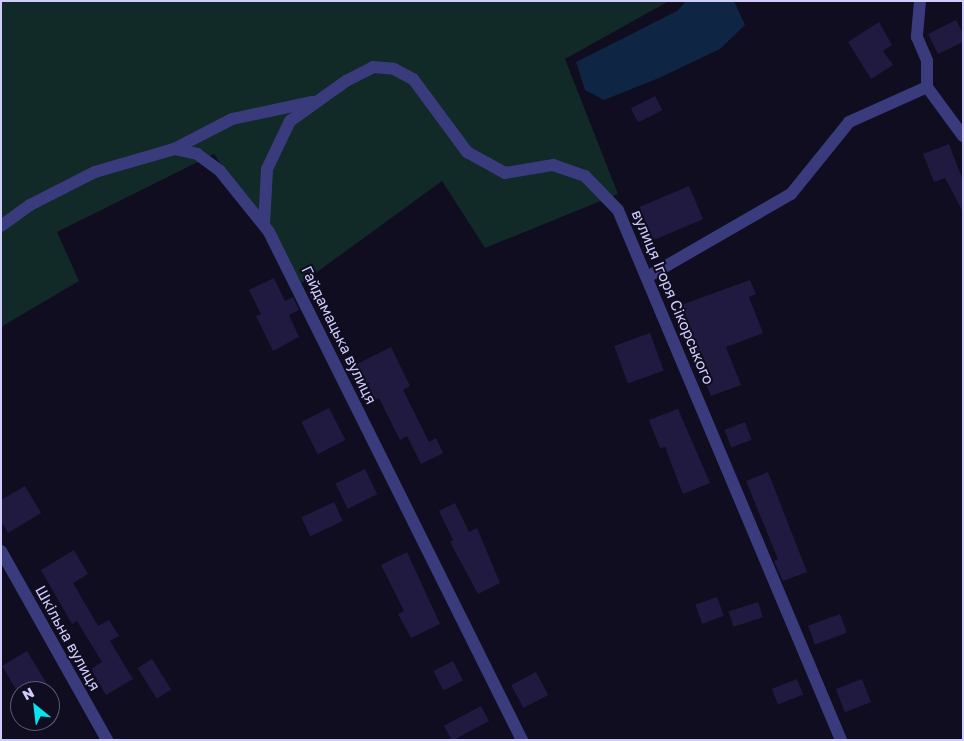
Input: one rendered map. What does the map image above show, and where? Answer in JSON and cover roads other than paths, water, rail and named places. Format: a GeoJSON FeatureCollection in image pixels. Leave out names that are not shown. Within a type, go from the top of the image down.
{"type":"FeatureCollection","features":[{"type":"Feature","properties":{"kind":"street"},"geometry":{"type":"LineString","coordinates":[[920,1],[917,38],[927,61],[927,87],[963,136]]}},
{"type":"Feature","properties":{"kind":"street","name":"вулиця Ігоря Сікорського"},"geometry":{"type":"LineString","coordinates":[[264,225],[266,169],[290,121],[373,67],[394,69],[413,79],[466,152],[505,173],[553,164],[585,176],[618,210],[841,740]]}},
{"type":"Feature","properties":{"kind":"street"},"geometry":{"type":"LineString","coordinates":[[647,277],[791,194],[849,122],[927,87]]}},
{"type":"Feature","properties":{"kind":"street","name":"вулиця Ігоря Сікорського"},"geometry":{"type":"LineString","coordinates":[[174,149],[232,119],[319,101]]}},
{"type":"Feature","properties":{"kind":"street","name":"Гайдамацька вулиця"},"geometry":{"type":"LineString","coordinates":[[1,226],[30,205],[95,172],[174,149],[197,154],[220,171],[264,225],[522,740]]}},
{"type":"Feature","properties":{"kind":"street","name":"Шкільна вулиця"},"geometry":{"type":"LineString","coordinates":[[1,552],[107,740]]}},
{"type":"Feature","properties":{"kind":"water"},"geometry":{"type":"Polygon","coordinates":[[[686,1],[734,1],[745,25],[720,49],[659,78],[604,100],[585,90],[576,62],[677,11],[686,1]]]}}]}
